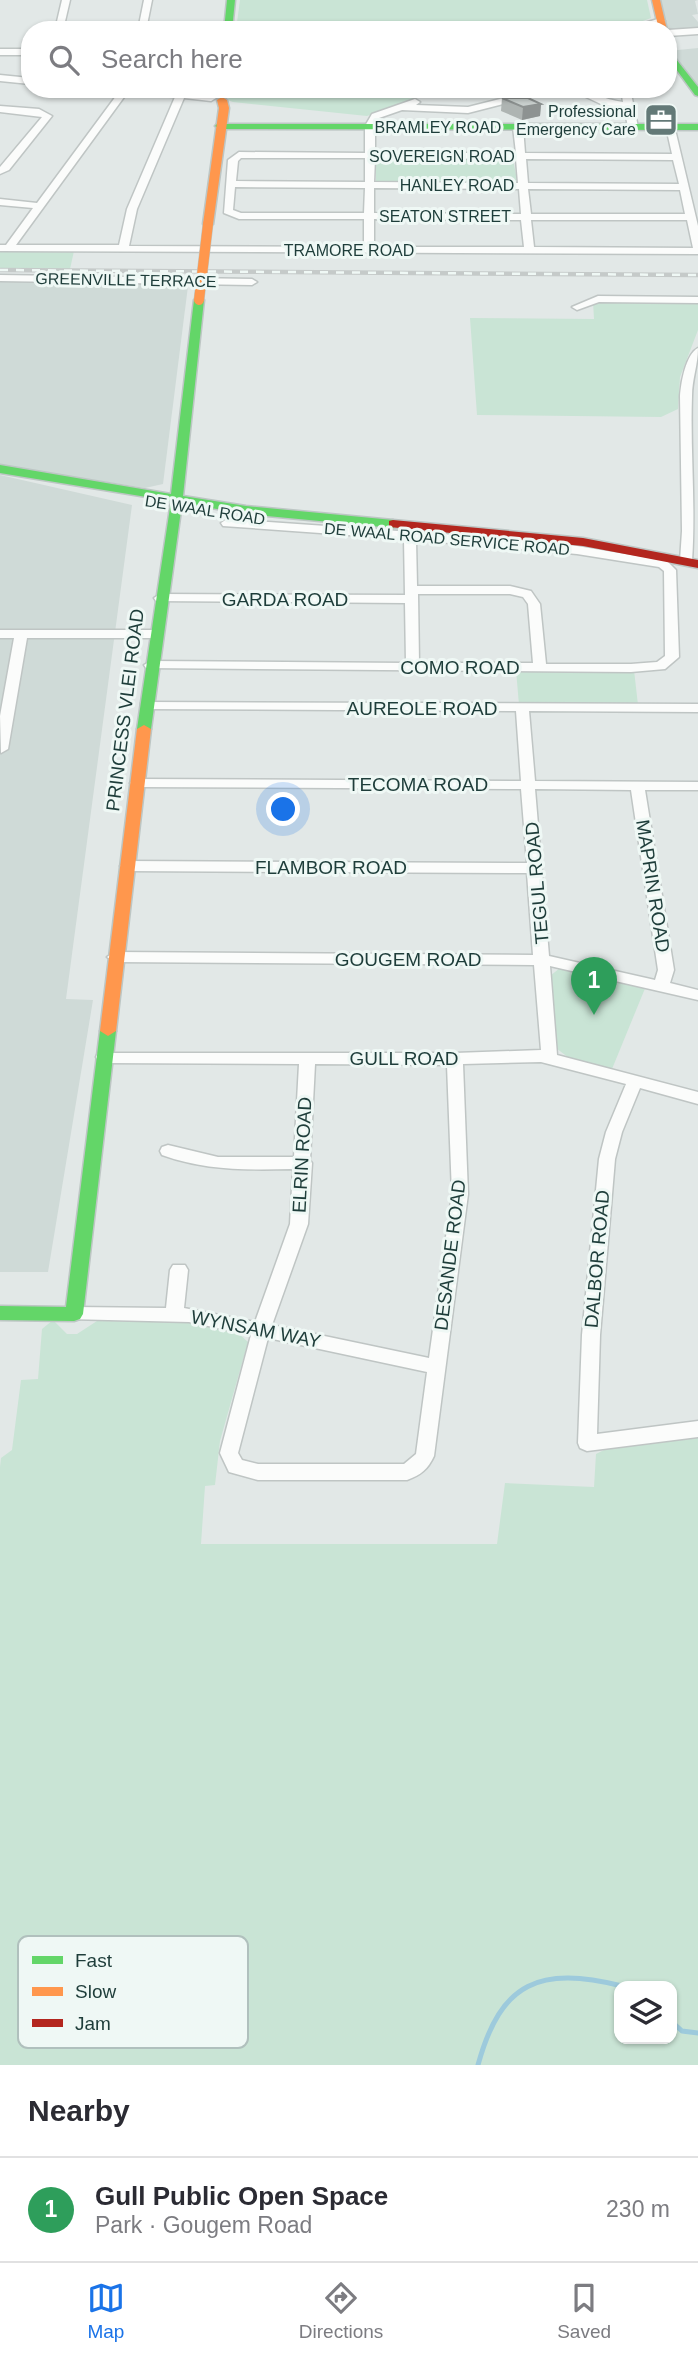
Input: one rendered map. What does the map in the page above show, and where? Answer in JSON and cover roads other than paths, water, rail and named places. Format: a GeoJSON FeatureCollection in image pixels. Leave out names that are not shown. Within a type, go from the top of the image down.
{"type":"FeatureCollection","features":[{"type":"Feature","properties":{"kind":"street"},"geometry":{"type":"LineString","coordinates":[[61,21],[66,0]]}},
{"type":"Feature","properties":{"kind":"street"},"geometry":{"type":"LineString","coordinates":[[144,21],[148,0]]}},
{"type":"Feature","properties":{"kind":"street"},"geometry":{"type":"LineString","coordinates":[[229,21],[231,0]]}},
{"type":"Feature","properties":{"kind":"street"},"geometry":{"type":"LineString","coordinates":[[656,0],[662,21]]}},
{"type":"Feature","properties":{"kind":"street"},"geometry":{"type":"LineString","coordinates":[[677,29],[698,31]]}},
{"type":"Feature","properties":{"kind":"street"},"geometry":{"type":"LineString","coordinates":[[0,52],[21,52]]}},
{"type":"Feature","properties":{"kind":"street"},"geometry":{"type":"LineString","coordinates":[[677,64],[698,93]]}},
{"type":"Feature","properties":{"kind":"street"},"geometry":{"type":"LineString","coordinates":[[0,90],[5,79]]}},
{"type":"Feature","properties":{"kind":"street"},"geometry":{"type":"LineString","coordinates":[[5,248],[119,98]]}},
{"type":"Feature","properties":{"kind":"street"},"geometry":{"type":"LineString","coordinates":[[123,249],[132,209],[179,98]]}},
{"type":"Feature","properties":{"kind":"street"},"geometry":{"type":"LineString","coordinates":[[194,98],[216,101]]}},
{"type":"Feature","properties":{"kind":"street"},"geometry":{"type":"LineString","coordinates":[[594,98],[606,103],[628,105]]}},
{"type":"Feature","properties":{"kind":"street"},"geometry":{"type":"LineString","coordinates":[[627,98],[633,127]]}},
{"type":"Feature","properties":{"kind":"street","name":"BRAMLEY ROAD"},"geometry":{"type":"LineString","coordinates":[[216,101],[370,126],[698,127]]}},
{"type":"Feature","properties":{"kind":"street","name":"PRINCESS VLEI ROAD"},"geometry":{"type":"LineString","coordinates":[[74,1314],[155,634],[176,503],[215,163],[216,101]]}},
{"type":"Feature","properties":{"kind":"street"},"geometry":{"type":"LineString","coordinates":[[369,250],[372,185],[370,126],[375,116],[415,102]]}},
{"type":"Feature","properties":{"kind":"street"},"geometry":{"type":"LineString","coordinates":[[400,107],[477,108]]}},
{"type":"Feature","properties":{"kind":"street"},"geometry":{"type":"LineString","coordinates":[[0,108],[39,112],[47,116],[6,169],[0,171]]}},
{"type":"Feature","properties":{"kind":"street"},"geometry":{"type":"LineString","coordinates":[[517,127],[529,250]]}},
{"type":"Feature","properties":{"kind":"street"},"geometry":{"type":"LineString","coordinates":[[671,127],[684,187],[693,210],[698,250]]}},
{"type":"Feature","properties":{"kind":"street","name":"SOVEREIGN ROAD"},"geometry":{"type":"LineString","coordinates":[[231,184],[233,160],[239,155],[678,157]]}},
{"type":"Feature","properties":{"kind":"street","name":"HANLEY ROAD"},"geometry":{"type":"LineString","coordinates":[[231,184],[684,187]]}},
{"type":"Feature","properties":{"kind":"street","name":"SEATON STREET"},"geometry":{"type":"LineString","coordinates":[[231,184],[228,211],[234,215],[527,217],[693,210]]}},
{"type":"Feature","properties":{"kind":"street"},"geometry":{"type":"LineString","coordinates":[[0,202],[39,206]]}},
{"type":"Feature","properties":{"kind":"street","name":"TRAMORE ROAD"},"geometry":{"type":"LineString","coordinates":[[5,248],[698,250]]}},
{"type":"Feature","properties":{"kind":"street","name":"GREENVILLE TERRACE"},"geometry":{"type":"LineString","coordinates":[[0,278],[253,282]]}},
{"type":"Feature","properties":{"kind":"street"},"geometry":{"type":"LineString","coordinates":[[578,307],[598,299],[698,300]]}},
{"type":"Feature","properties":{"kind":"street"},"geometry":{"type":"LineString","coordinates":[[692,563],[688,549],[692,429],[687,383],[695,370],[698,351]]}},
{"type":"Feature","properties":{"kind":"street","name":"DE WAAL ROAD"},"geometry":{"type":"LineString","coordinates":[[4,469],[176,503],[408,531],[583,542],[692,563]]}},
{"type":"Feature","properties":{"kind":"street","name":"DE WAAL ROAD SERVICE ROAD"},"geometry":{"type":"LineString","coordinates":[[227,523],[408,531],[577,550],[667,565]]}},
{"type":"Feature","properties":{"kind":"street"},"geometry":{"type":"LineString","coordinates":[[408,531],[413,667]]}},
{"type":"Feature","properties":{"kind":"street","name":"COMO ROAD"},"geometry":{"type":"LineString","coordinates":[[151,666],[652,667],[670,661],[670,570],[667,565]]}},
{"type":"Feature","properties":{"kind":"street","name":"GARDA ROAD"},"geometry":{"type":"LineString","coordinates":[[160,598],[510,590],[527,594],[534,604],[540,667]]}},
{"type":"Feature","properties":{"kind":"street"},"geometry":{"type":"LineString","coordinates":[[0,634],[155,634]]}},
{"type":"Feature","properties":{"kind":"street"},"geometry":{"type":"LineString","coordinates":[[1,750],[21,634]]}},
{"type":"Feature","properties":{"kind":"street","name":"AUREOLE ROAD"},"geometry":{"type":"LineString","coordinates":[[146,706],[698,708]]}},
{"type":"Feature","properties":{"kind":"street","name":"TEGUL ROAD"},"geometry":{"type":"LineString","coordinates":[[522,708],[544,960],[549,1057]]}},
{"type":"Feature","properties":{"kind":"street","name":"TECOMA ROAD"},"geometry":{"type":"LineString","coordinates":[[137,783],[698,786]]}},
{"type":"Feature","properties":{"kind":"street","name":"MAPRIN ROAD"},"geometry":{"type":"LineString","coordinates":[[637,786],[666,970],[661,986]]}},
{"type":"Feature","properties":{"kind":"street","name":"FLAMBOR ROAD"},"geometry":{"type":"LineString","coordinates":[[127,866],[536,868]]}},
{"type":"Feature","properties":{"kind":"street","name":"GOUGEM ROAD"},"geometry":{"type":"LineString","coordinates":[[115,957],[544,960],[698,995]]}},
{"type":"Feature","properties":{"kind":"street","name":"GULL ROAD"},"geometry":{"type":"LineString","coordinates":[[104,1057],[549,1057],[698,1098]]}},
{"type":"Feature","properties":{"kind":"street","name":"ELRIN ROAD"},"geometry":{"type":"LineString","coordinates":[[261,1330],[299,1224],[307,1058]]}},
{"type":"Feature","properties":{"kind":"street","name":"DESANDE ROAD"},"geometry":{"type":"LineString","coordinates":[[261,1330],[229,1453],[236,1466],[258,1472],[407,1472],[419,1465],[425,1456],[461,1187],[455,1059]]}},
{"type":"Feature","properties":{"kind":"street","name":"DALBOR ROAD"},"geometry":{"type":"LineString","coordinates":[[635,1081],[614,1132],[607,1159],[591,1335],[587,1443],[698,1429]]}},
{"type":"Feature","properties":{"kind":"street"},"geometry":{"type":"LineString","coordinates":[[168,1151],[196,1161],[303,1163]]}},
{"type":"Feature","properties":{"kind":"street"},"geometry":{"type":"LineString","coordinates":[[174,1314],[179,1270]]}},
{"type":"Feature","properties":{"kind":"street"},"geometry":{"type":"LineString","coordinates":[[0,1313],[74,1314]]}},
{"type":"Feature","properties":{"kind":"street","name":"WYNSAM WAY"},"geometry":{"type":"LineString","coordinates":[[74,1314],[174,1314],[435,1366]]}},
{"type":"Feature","properties":{"kind":"waterway"},"geometry":{"type":"LineString","coordinates":[[478,2065],[487,2037],[499,2014],[512,1998],[528,1986],[546,1980],[568,1978],[614,1984]]}},
{"type":"Feature","properties":{"kind":"waterway"},"geometry":{"type":"LineString","coordinates":[[677,2026],[682,2031],[698,2033]]}},
{"type":"Feature","properties":{"kind":"railway"},"geometry":{"type":"LineString","coordinates":[[0,270],[698,275]]}},
{"type":"Feature","properties":{"kind":"place","name":"Professional Emergency Care"},"geometry":{"type":"Point","coordinates":[661,120]}},
{"type":"Feature","properties":{"kind":"place","name":"Gull Public Open Space"},"geometry":{"type":"Point","coordinates":[594,1015]}}]}
